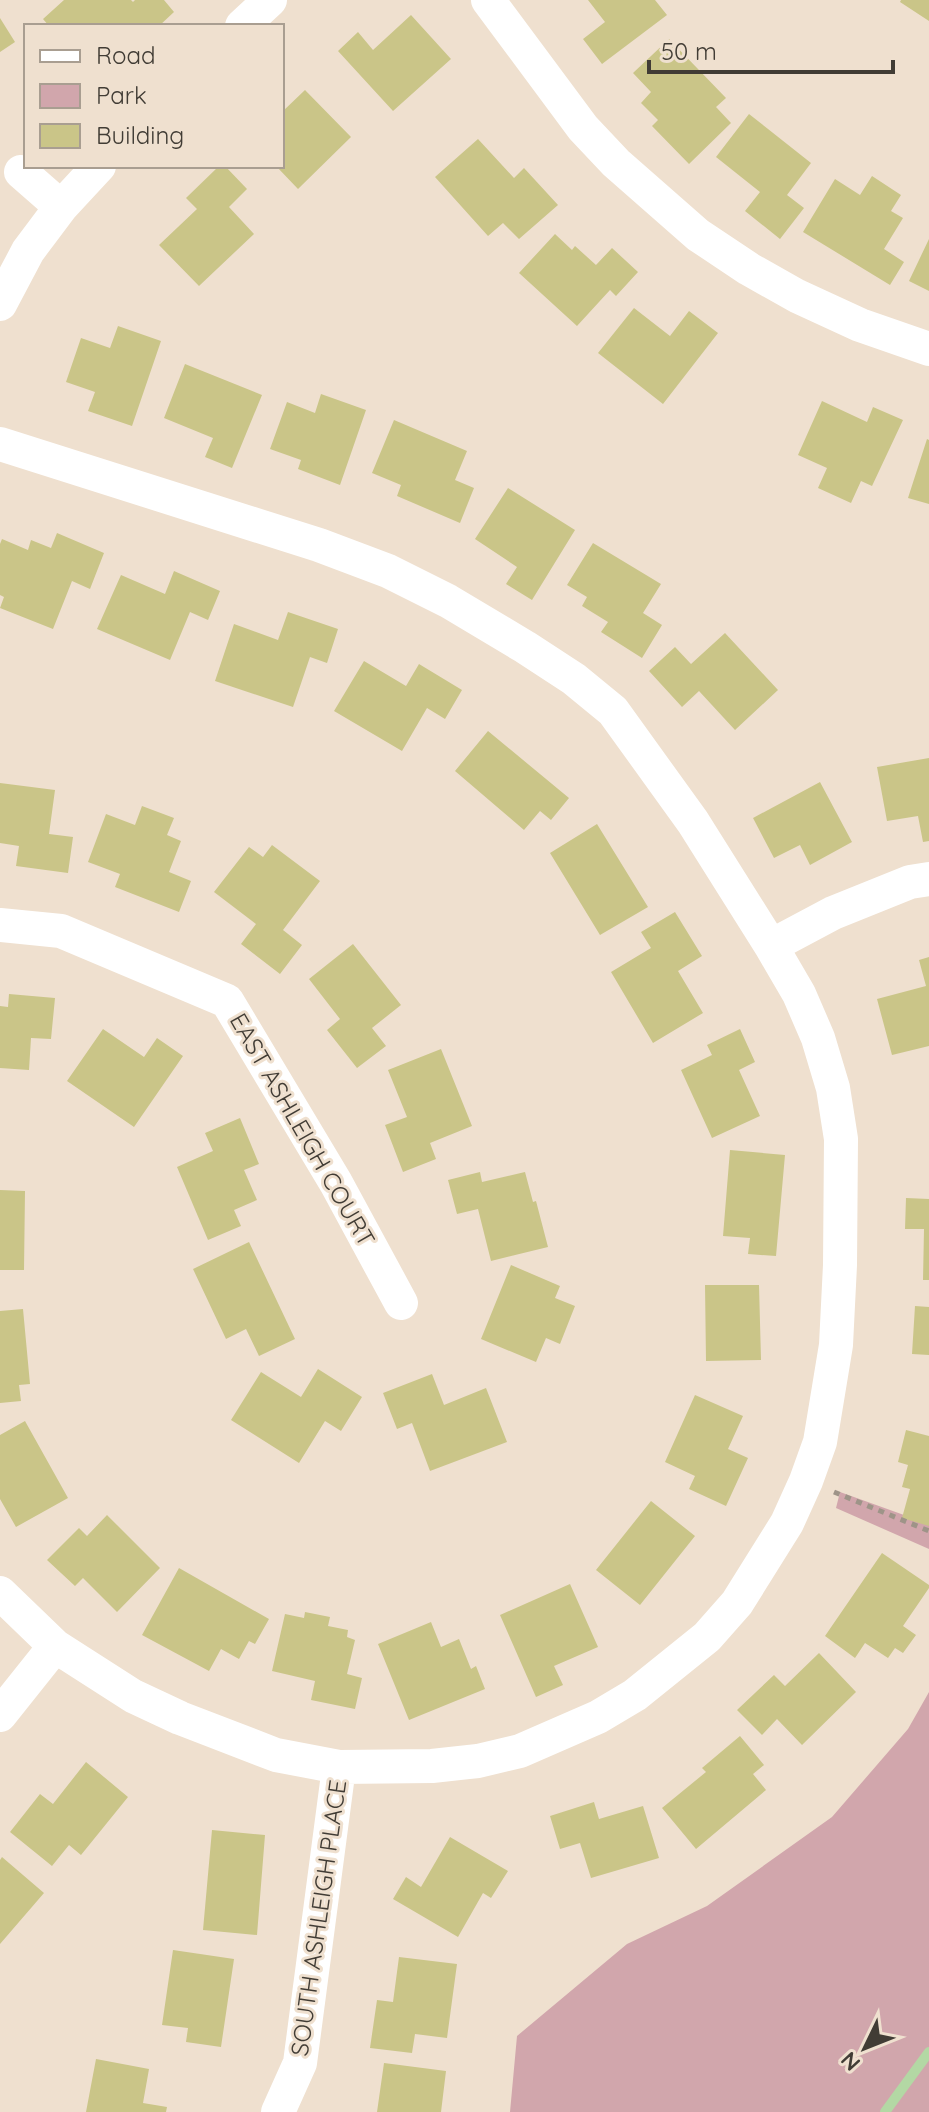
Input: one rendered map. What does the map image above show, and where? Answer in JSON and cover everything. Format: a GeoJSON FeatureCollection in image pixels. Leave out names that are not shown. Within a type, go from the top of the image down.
{"type":"FeatureCollection","features":[{"type":"Feature","properties":{"kind":"street"},"geometry":{"type":"LineString","coordinates":[[244,24],[270,0]]}},
{"type":"Feature","properties":{"kind":"street"},"geometry":{"type":"LineString","coordinates":[[488,0],[583,128],[616,163],[698,235],[797,296],[860,325],[929,349]]}},
{"type":"Feature","properties":{"kind":"street"},"geometry":{"type":"LineString","coordinates":[[0,304],[28,251],[61,207],[97,168]]}},
{"type":"Feature","properties":{"kind":"street"},"geometry":{"type":"LineString","coordinates":[[21,172],[61,207]]}},
{"type":"Feature","properties":{"kind":"street"},"geometry":{"type":"LineString","coordinates":[[0,444],[319,545],[388,571],[448,601],[525,647],[574,679],[613,711],[693,822],[799,994],[818,1038],[833,1088],[841,1139],[836,1345],[820,1442],[806,1481],[787,1523],[737,1603],[707,1637],[635,1695],[598,1717],[520,1751],[478,1761],[432,1766],[339,1767],[276,1755],[180,1718],[133,1696],[55,1646],[0,1593]]}},
{"type":"Feature","properties":{"kind":"street"},"geometry":{"type":"LineString","coordinates":[[771,946],[833,913],[910,882],[929,879]]}},
{"type":"Feature","properties":{"kind":"street","name":"EAST ASHLEIGH COURT"},"geometry":{"type":"LineString","coordinates":[[0,925],[61,931],[227,1001],[336,1183],[401,1303]]}},
{"type":"Feature","properties":{"kind":"street"},"geometry":{"type":"LineString","coordinates":[[0,1715],[55,1646]]}},
{"type":"Feature","properties":{"kind":"street","name":"SOUTH ASHLEIGH PLACE"},"geometry":{"type":"LineString","coordinates":[[278,2112],[300,2063],[339,1767]]}},
{"type":"Feature","properties":{"kind":"path"},"geometry":{"type":"LineString","coordinates":[[806,1481],[929,1531]]}},
{"type":"Feature","properties":{"kind":"green space"},"geometry":{"type":"Polygon","coordinates":[[[840,1492],[929,1524],[929,1549],[836,1508],[840,1492]]]}},
{"type":"Feature","properties":{"kind":"green space"},"geometry":{"type":"Polygon","coordinates":[[[929,1692],[929,2112],[510,2112],[517,2036],[627,1944],[707,1906],[832,1817],[908,1729],[929,1692]]]}},
{"type":"Feature","properties":{"kind":"building"},"geometry":{"type":"Polygon","coordinates":[[[64,0],[164,0],[174,12],[161,24],[47,24],[43,19],[64,0]]]}},
{"type":"Feature","properties":{"kind":"building"},"geometry":{"type":"Polygon","coordinates":[[[588,0],[655,0],[667,15],[602,64],[583,39],[605,22],[588,0]]]}},
{"type":"Feature","properties":{"kind":"building"},"geometry":{"type":"Polygon","coordinates":[[[929,0],[929,21],[900,2],[929,0]]]}},
{"type":"Feature","properties":{"kind":"building"},"geometry":{"type":"Polygon","coordinates":[[[411,15],[451,59],[393,111],[338,51],[358,32],[373,50],[411,15]]]}},
{"type":"Feature","properties":{"kind":"building"},"geometry":{"type":"Polygon","coordinates":[[[0,18],[15,42],[0,52],[0,18]]]}},
{"type":"Feature","properties":{"kind":"building"},"geometry":{"type":"Polygon","coordinates":[[[669,39],[726,98],[716,107],[731,123],[689,164],[652,126],[658,120],[641,103],[651,92],[633,73],[669,39]]]}},
{"type":"Feature","properties":{"kind":"building"},"geometry":{"type":"Polygon","coordinates":[[[305,90],[351,137],[298,189],[278,168],[284,168],[284,110],[305,90]]]}},
{"type":"Feature","properties":{"kind":"building"},"geometry":{"type":"Polygon","coordinates":[[[749,114],[811,163],[787,195],[804,208],[780,239],[745,211],[760,192],[716,157],[749,114]]]}},
{"type":"Feature","properties":{"kind":"building"},"geometry":{"type":"Polygon","coordinates":[[[478,139],[514,178],[524,168],[558,205],[519,239],[503,223],[488,236],[435,177],[478,139]]]}},
{"type":"Feature","properties":{"kind":"building"},"geometry":{"type":"Polygon","coordinates":[[[217,168],[227,168],[247,189],[229,207],[254,234],[199,286],[159,245],[197,209],[186,198],[217,168]]]}},
{"type":"Feature","properties":{"kind":"building"},"geometry":{"type":"Polygon","coordinates":[[[872,176],[901,195],[891,211],[903,218],[884,249],[904,262],[890,285],[803,232],[835,179],[860,195],[872,176]]]}},
{"type":"Feature","properties":{"kind":"building"},"geometry":{"type":"Polygon","coordinates":[[[555,234],[572,250],[575,246],[596,265],[612,248],[638,272],[616,296],[610,290],[577,326],[519,273],[555,234]]]}},
{"type":"Feature","properties":{"kind":"building"},"geometry":{"type":"Polygon","coordinates":[[[929,239],[929,291],[909,281],[929,239]]]}},
{"type":"Feature","properties":{"kind":"building"},"geometry":{"type":"Polygon","coordinates":[[[634,308],[670,336],[689,311],[718,333],[663,404],[598,353],[634,308]]]}},
{"type":"Feature","properties":{"kind":"building"},"geometry":{"type":"Polygon","coordinates":[[[118,326],[161,341],[132,426],[88,411],[95,392],[66,382],[81,338],[110,348],[118,326]]]}},
{"type":"Feature","properties":{"kind":"building"},"geometry":{"type":"Polygon","coordinates":[[[185,364],[262,395],[232,468],[205,457],[213,438],[164,418],[185,364]]]}},
{"type":"Feature","properties":{"kind":"building"},"geometry":{"type":"Polygon","coordinates":[[[321,394],[366,410],[340,485],[298,469],[301,460],[270,449],[287,402],[315,413],[321,394]]]}},
{"type":"Feature","properties":{"kind":"building"},"geometry":{"type":"Polygon","coordinates":[[[822,401],[867,422],[873,407],[903,420],[872,486],[861,481],[851,503],[818,488],[827,468],[798,455],[822,401]]]}},
{"type":"Feature","properties":{"kind":"building"},"geometry":{"type":"Polygon","coordinates":[[[394,420],[467,451],[455,480],[474,488],[460,523],[397,496],[401,485],[372,473],[394,420]]]}},
{"type":"Feature","properties":{"kind":"building"},"geometry":{"type":"Polygon","coordinates":[[[929,440],[929,504],[908,498],[929,440]]]}},
{"type":"Feature","properties":{"kind":"building"},"geometry":{"type":"Polygon","coordinates":[[[508,488],[575,530],[532,600],[506,584],[517,567],[475,539],[508,488]]]}},
{"type":"Feature","properties":{"kind":"building"},"geometry":{"type":"Polygon","coordinates":[[[57,533],[104,553],[90,589],[72,581],[53,629],[0,608],[4,597],[0,595],[0,544],[2,539],[28,550],[31,540],[51,548],[57,533]]]}},
{"type":"Feature","properties":{"kind":"building"},"geometry":{"type":"Polygon","coordinates":[[[593,543],[661,584],[643,613],[662,625],[642,658],[601,632],[608,622],[582,606],[587,597],[567,585],[593,543]]]}},
{"type":"Feature","properties":{"kind":"building"},"geometry":{"type":"Polygon","coordinates":[[[174,571],[220,591],[208,620],[190,612],[170,660],[97,629],[121,575],[165,594],[174,571]]]}},
{"type":"Feature","properties":{"kind":"building"},"geometry":{"type":"Polygon","coordinates":[[[288,612],[338,629],[327,663],[310,657],[293,707],[215,681],[234,624],[278,640],[288,612]]]}},
{"type":"Feature","properties":{"kind":"building"},"geometry":{"type":"Polygon","coordinates":[[[725,633],[778,690],[735,730],[699,691],[682,707],[649,671],[675,647],[691,664],[725,633]]]}},
{"type":"Feature","properties":{"kind":"building"},"geometry":{"type":"Polygon","coordinates":[[[364,661],[406,686],[419,664],[462,690],[445,719],[427,708],[402,751],[334,711],[364,661]]]}},
{"type":"Feature","properties":{"kind":"building"},"geometry":{"type":"Polygon","coordinates":[[[488,731],[569,798],[551,820],[540,811],[524,830],[455,771],[488,731]]]}},
{"type":"Feature","properties":{"kind":"building"},"geometry":{"type":"Polygon","coordinates":[[[929,758],[929,841],[923,842],[918,816],[887,821],[877,767],[929,758]]]}},
{"type":"Feature","properties":{"kind":"building"},"geometry":{"type":"Polygon","coordinates":[[[820,782],[852,842],[810,865],[800,845],[774,858],[753,818],[820,782]]]}},
{"type":"Feature","properties":{"kind":"building"},"geometry":{"type":"Polygon","coordinates":[[[0,783],[55,790],[49,834],[73,837],[68,873],[16,866],[19,846],[0,843],[0,783]]]}},
{"type":"Feature","properties":{"kind":"building"},"geometry":{"type":"Polygon","coordinates":[[[142,806],[174,818],[167,835],[181,841],[169,872],[191,881],[179,912],[115,887],[120,874],[88,862],[106,814],[135,825],[142,806]]]}},
{"type":"Feature","properties":{"kind":"building"},"geometry":{"type":"Polygon","coordinates":[[[597,824],[648,907],[600,935],[550,853],[597,824]]]}},
{"type":"Feature","properties":{"kind":"building"},"geometry":{"type":"Polygon","coordinates":[[[272,845],[320,881],[283,930],[302,945],[280,974],[241,944],[256,924],[214,892],[249,847],[263,857],[272,845]]]}},
{"type":"Feature","properties":{"kind":"building"},"geometry":{"type":"Polygon","coordinates":[[[675,912],[702,956],[678,971],[703,1013],[653,1043],[611,972],[651,948],[641,932],[675,912]]]}},
{"type":"Feature","properties":{"kind":"building"},"geometry":{"type":"Polygon","coordinates":[[[353,944],[401,1005],[372,1028],[386,1046],[357,1068],[327,1030],[340,1019],[309,979],[353,944]]]}},
{"type":"Feature","properties":{"kind":"building"},"geometry":{"type":"Polygon","coordinates":[[[929,957],[929,1046],[892,1055],[877,999],[926,986],[919,960],[929,957]]]}},
{"type":"Feature","properties":{"kind":"building"},"geometry":{"type":"Polygon","coordinates":[[[9,994],[55,998],[51,1039],[31,1038],[29,1070],[0,1068],[0,1006],[8,1007],[9,994]]]}},
{"type":"Feature","properties":{"kind":"building"},"geometry":{"type":"Polygon","coordinates":[[[103,1029],[144,1057],[157,1038],[183,1056],[134,1127],[67,1081],[103,1029]]]}},
{"type":"Feature","properties":{"kind":"building"},"geometry":{"type":"Polygon","coordinates":[[[740,1029],[755,1062],[739,1070],[760,1116],[712,1138],[681,1070],[712,1055],[707,1045],[740,1029]]]}},
{"type":"Feature","properties":{"kind":"building"},"geometry":{"type":"Polygon","coordinates":[[[441,1049],[472,1126],[430,1143],[436,1159],[403,1172],[385,1125],[407,1117],[388,1070],[441,1049]]]}},
{"type":"Feature","properties":{"kind":"building"},"geometry":{"type":"Polygon","coordinates":[[[240,1118],[259,1164],[244,1170],[257,1200],[234,1210],[241,1226],[208,1240],[177,1167],[213,1151],[205,1133],[240,1118]]]}},
{"type":"Feature","properties":{"kind":"building"},"geometry":{"type":"Polygon","coordinates":[[[730,1150],[785,1155],[776,1256],[748,1254],[750,1238],[723,1236],[730,1150]]]}},
{"type":"Feature","properties":{"kind":"building"},"geometry":{"type":"Polygon","coordinates":[[[480,1172],[482,1182],[525,1172],[548,1247],[491,1261],[478,1209],[457,1214],[448,1180],[480,1172]]]}},
{"type":"Feature","properties":{"kind":"building"},"geometry":{"type":"Polygon","coordinates":[[[0,1190],[25,1191],[24,1270],[0,1270],[0,1190]]]}},
{"type":"Feature","properties":{"kind":"building"},"geometry":{"type":"Polygon","coordinates":[[[906,1198],[929,1199],[929,1280],[923,1280],[924,1229],[905,1229],[906,1198]]]}},
{"type":"Feature","properties":{"kind":"building"},"geometry":{"type":"Polygon","coordinates":[[[249,1242],[295,1339],[259,1356],[246,1329],[226,1339],[193,1269],[249,1242]]]}},
{"type":"Feature","properties":{"kind":"building"},"geometry":{"type":"Polygon","coordinates":[[[511,1265],[560,1286],[555,1298],[575,1306],[560,1344],[546,1338],[536,1362],[481,1339],[511,1265]]]}},
{"type":"Feature","properties":{"kind":"building"},"geometry":{"type":"Polygon","coordinates":[[[705,1285],[759,1285],[761,1360],[706,1361],[705,1285]]]}},
{"type":"Feature","properties":{"kind":"building"},"geometry":{"type":"Polygon","coordinates":[[[915,1306],[929,1307],[929,1355],[912,1354],[915,1306]]]}},
{"type":"Feature","properties":{"kind":"building"},"geometry":{"type":"Polygon","coordinates":[[[23,1309],[30,1384],[19,1385],[21,1401],[0,1403],[0,1311],[23,1309]]]}},
{"type":"Feature","properties":{"kind":"building"},"geometry":{"type":"Polygon","coordinates":[[[318,1369],[362,1397],[341,1431],[325,1421],[299,1463],[231,1420],[261,1372],[301,1397],[318,1369]]]}},
{"type":"Feature","properties":{"kind":"building"},"geometry":{"type":"Polygon","coordinates":[[[432,1374],[444,1405],[486,1388],[507,1442],[430,1471],[412,1423],[397,1429],[383,1393],[432,1374]]]}},
{"type":"Feature","properties":{"kind":"building"},"geometry":{"type":"Polygon","coordinates":[[[695,1395],[743,1416],[728,1449],[748,1458],[726,1506],[689,1489],[695,1476],[665,1462],[695,1395]]]}},
{"type":"Feature","properties":{"kind":"building"},"geometry":{"type":"Polygon","coordinates":[[[25,1421],[68,1498],[16,1527],[0,1499],[0,1435],[25,1421]]]}},
{"type":"Feature","properties":{"kind":"building"},"geometry":{"type":"Polygon","coordinates":[[[906,1430],[929,1436],[929,1526],[902,1518],[910,1489],[902,1487],[908,1465],[898,1462],[906,1430]]]}},
{"type":"Feature","properties":{"kind":"building"},"geometry":{"type":"Polygon","coordinates":[[[651,1501],[695,1536],[640,1605],[596,1570],[651,1501]]]}},
{"type":"Feature","properties":{"kind":"building"},"geometry":{"type":"Polygon","coordinates":[[[107,1515],[160,1568],[117,1612],[83,1578],[75,1586],[47,1560],[79,1528],[87,1536],[107,1515]]]}},
{"type":"Feature","properties":{"kind":"building"},"geometry":{"type":"Polygon","coordinates":[[[882,1553],[929,1585],[929,1588],[903,1626],[916,1635],[903,1653],[895,1648],[888,1658],[865,1643],[855,1658],[825,1636],[882,1553]]]}},
{"type":"Feature","properties":{"kind":"building"},"geometry":{"type":"Polygon","coordinates":[[[179,1568],[269,1619],[255,1644],[249,1641],[239,1659],[221,1649],[209,1671],[142,1635],[179,1568]]]}},
{"type":"Feature","properties":{"kind":"building"},"geometry":{"type":"Polygon","coordinates":[[[570,1584],[598,1647],[554,1666],[563,1685],[536,1697],[500,1615],[570,1584]]]}},
{"type":"Feature","properties":{"kind":"building"},"geometry":{"type":"Polygon","coordinates":[[[305,1612],[330,1617],[328,1626],[348,1630],[347,1637],[355,1640],[347,1674],[362,1678],[355,1709],[311,1700],[315,1681],[272,1671],[285,1614],[304,1618],[305,1612]]]}},
{"type":"Feature","properties":{"kind":"building"},"geometry":{"type":"Polygon","coordinates":[[[431,1622],[441,1647],[459,1639],[471,1669],[476,1666],[485,1689],[409,1720],[378,1644],[431,1622]]]}},
{"type":"Feature","properties":{"kind":"building"},"geometry":{"type":"Polygon","coordinates":[[[819,1653],[856,1692],[802,1745],[777,1719],[762,1735],[737,1710],[774,1675],[785,1686],[819,1653]]]}},
{"type":"Feature","properties":{"kind":"building"},"geometry":{"type":"Polygon","coordinates":[[[740,1736],[764,1765],[753,1774],[766,1790],[696,1849],[662,1808],[706,1772],[702,1768],[740,1736]]]}},
{"type":"Feature","properties":{"kind":"building"},"geometry":{"type":"Polygon","coordinates":[[[86,1762],[128,1797],[81,1855],[69,1845],[52,1866],[10,1832],[40,1794],[53,1804],[86,1762]]]}},
{"type":"Feature","properties":{"kind":"building"},"geometry":{"type":"Polygon","coordinates":[[[594,1802],[599,1819],[643,1806],[659,1858],[591,1878],[580,1843],[560,1849],[550,1816],[594,1802]]]}},
{"type":"Feature","properties":{"kind":"building"},"geometry":{"type":"Polygon","coordinates":[[[212,1830],[265,1835],[257,1935],[203,1930],[212,1830]]]}},
{"type":"Feature","properties":{"kind":"building"},"geometry":{"type":"Polygon","coordinates":[[[450,1837],[508,1871],[491,1898],[483,1893],[458,1937],[393,1899],[406,1877],[421,1887],[450,1837]]]}},
{"type":"Feature","properties":{"kind":"building"},"geometry":{"type":"Polygon","coordinates":[[[2,1857],[44,1893],[0,1944],[0,1860],[2,1857]]]}},
{"type":"Feature","properties":{"kind":"building"},"geometry":{"type":"Polygon","coordinates":[[[173,1950],[234,1959],[221,2047],[186,2042],[188,2028],[162,2025],[173,1950]]]}},
{"type":"Feature","properties":{"kind":"building"},"geometry":{"type":"Polygon","coordinates":[[[399,1957],[457,1964],[447,2038],[415,2034],[412,2053],[370,2048],[377,2000],[393,2002],[399,1957]]]}},
{"type":"Feature","properties":{"kind":"building"},"geometry":{"type":"Polygon","coordinates":[[[96,2059],[149,2069],[143,2103],[167,2107],[166,2112],[86,2112],[96,2059]]]}},
{"type":"Feature","properties":{"kind":"building"},"geometry":{"type":"Polygon","coordinates":[[[384,2063],[446,2071],[441,2112],[377,2112],[384,2063]]]}},
{"type":"Feature","properties":{"kind":"waterway"},"geometry":{"type":"LineString","coordinates":[[885,2112],[929,2052]]}}]}
